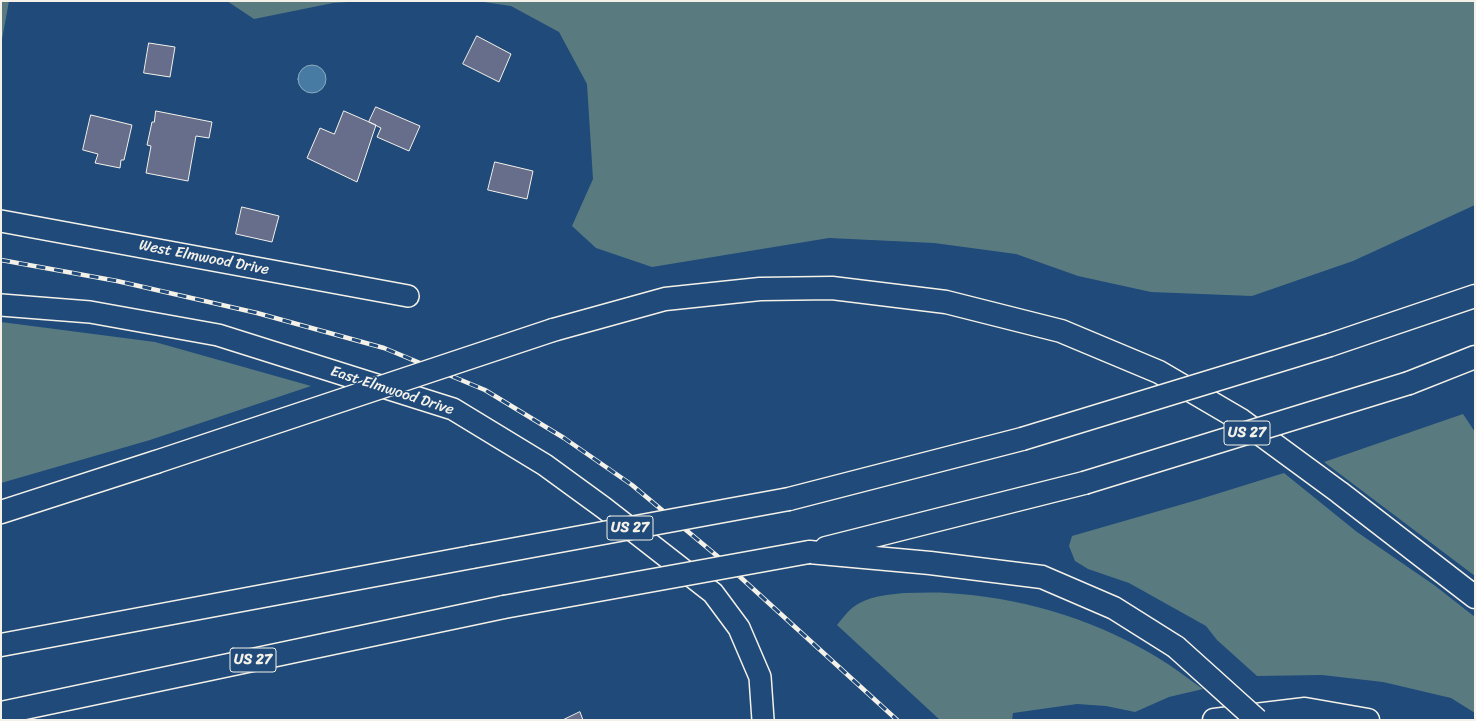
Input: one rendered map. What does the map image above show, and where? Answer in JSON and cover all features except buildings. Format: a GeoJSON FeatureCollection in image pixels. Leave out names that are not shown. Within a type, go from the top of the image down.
{"type":"FeatureCollection","features":[{"type":"Feature","properties":{"kind":"main road"},"geometry":{"type":"LineString","coordinates":[[1,512],[553,330],[665,299],[760,289],[832,288],[946,302],[1061,331],[1159,372],[1241,420],[1346,497],[1475,597]]}},
{"type":"Feature","properties":{"kind":"main road","name":"US 27"},"geometry":{"type":"LineString","coordinates":[[1,645],[789,499],[1022,439],[1330,345],[1475,296]]}},
{"type":"Feature","properties":{"kind":"main road","name":"US 27"},"geometry":{"type":"LineString","coordinates":[[1,713],[504,607],[809,552],[1084,483],[1409,383],[1475,357]]}},
{"type":"Feature","properties":{"kind":"main road"},"geometry":{"type":"LineString","coordinates":[[809,552],[937,564],[1042,577],[1114,608],[1176,647],[1257,720]]}},
{"type":"Feature","properties":{"kind":"main road"},"geometry":{"type":"LineString","coordinates":[[1214,720],[1305,709],[1368,720]]}},
{"type":"Feature","properties":{"kind":"street","name":"West Elmwood Drive"},"geometry":{"type":"LineString","coordinates":[[1,221],[408,296]]}},
{"type":"Feature","properties":{"kind":"street","name":"East Elmwood Drive"},"geometry":{"type":"LineString","coordinates":[[1,305],[90,312],[218,335],[453,409],[545,466],[604,508],[713,594],[739,628],[760,677],[763,720]]}},
{"type":"Feature","properties":{"kind":"green space"},"geometry":{"type":"Polygon","coordinates":[[[1,1],[9,1],[1,45],[1,1]]]}},
{"type":"Feature","properties":{"kind":"green space"},"geometry":{"type":"Polygon","coordinates":[[[227,1],[363,1],[333,3],[254,19],[227,1]]]}},
{"type":"Feature","properties":{"kind":"green space"},"geometry":{"type":"Polygon","coordinates":[[[477,1],[1475,1],[1475,205],[1353,261],[1252,296],[1151,292],[1078,276],[1016,254],[934,243],[829,238],[652,267],[596,248],[572,226],[593,179],[587,84],[559,32],[511,6],[477,1]]]}},
{"type":"Feature","properties":{"kind":"green space"},"geometry":{"type":"Polygon","coordinates":[[[1,322],[155,342],[311,386],[150,440],[1,483],[1,322]]]}},
{"type":"Feature","properties":{"kind":"green space"},"geometry":{"type":"Polygon","coordinates":[[[1463,414],[1475,432],[1475,576],[1324,462],[1463,414]]]}},
{"type":"Feature","properties":{"kind":"green space"},"geometry":{"type":"Polygon","coordinates":[[[1284,473],[1357,532],[1434,585],[1475,617],[1475,713],[1451,698],[1383,682],[1322,675],[1257,676],[1217,640],[1206,626],[1129,583],[1088,569],[1075,561],[1069,546],[1072,536],[1284,473]]]}},
{"type":"Feature","properties":{"kind":"green space"},"geometry":{"type":"Polygon","coordinates":[[[890,594],[974,595],[1026,604],[1077,619],[1126,640],[1150,653],[1203,689],[1169,697],[1135,712],[1106,706],[1077,704],[1013,713],[1012,720],[940,720],[837,625],[850,610],[864,601],[890,594]]]}},
{"type":"Feature","properties":{"kind":"water"},"geometry":{"type":"Polygon","coordinates":[[[312,65],[322,69],[326,79],[322,89],[312,93],[302,89],[298,79],[302,69],[312,65]]]}},
{"type":"Feature","properties":{"kind":"railway"},"geometry":{"type":"LineString","coordinates":[[1,260],[117,281],[257,313],[384,348],[485,390],[564,438],[632,485],[716,555],[897,720]]}}]}
